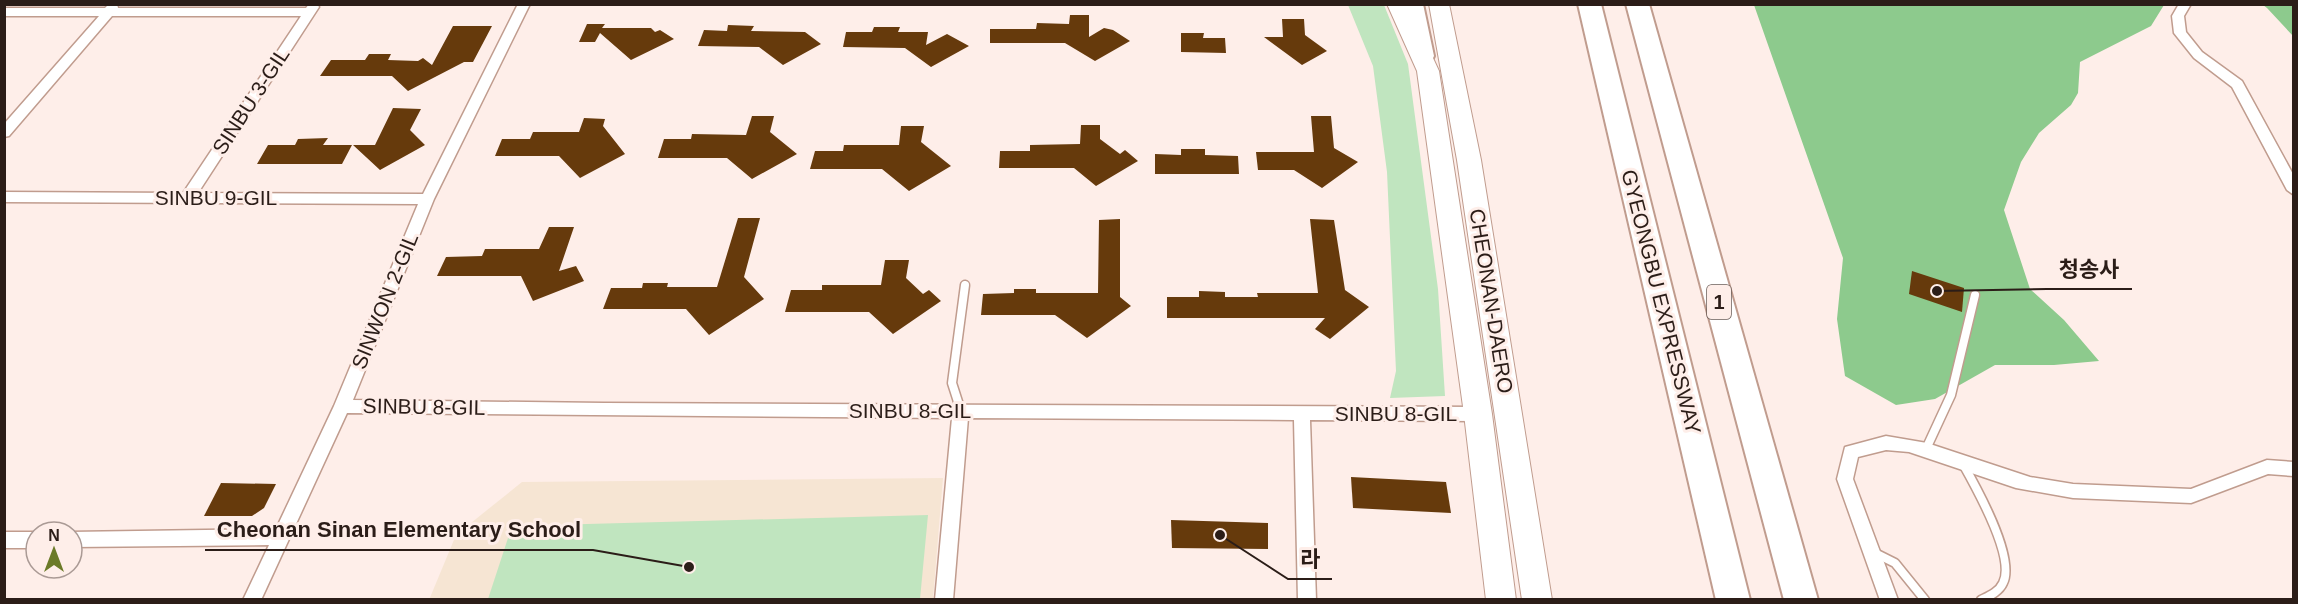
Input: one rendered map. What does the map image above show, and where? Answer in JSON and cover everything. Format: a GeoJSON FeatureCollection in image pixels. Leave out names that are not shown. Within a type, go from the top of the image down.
{"type":"FeatureCollection","features":[{"type":"Feature","properties":{"kind":"highway","name":"GYEONGBU EXPRESSWAY"},"geometry":{"type":"LineString","coordinates":[[1588,4],[1733,600]]}},
{"type":"Feature","properties":{"kind":"highway","name":"1"},"geometry":{"type":"LineString","coordinates":[[1637,4],[1801,600]]}},
{"type":"Feature","properties":{"kind":"main road"},"geometry":{"type":"LineString","coordinates":[[1398,4],[1428,71]]}},
{"type":"Feature","properties":{"kind":"main road","name":"CHEONAN-DAERO"},"geometry":{"type":"LineString","coordinates":[[1414,4],[1428,71],[1478,414],[1501,600]]}},
{"type":"Feature","properties":{"kind":"main road","name":"CHEONAN-DAERO"},"geometry":{"type":"LineString","coordinates":[[1437,4],[1446,36],[1476,204],[1537,600]]}},
{"type":"Feature","properties":{"kind":"street","name":"SINWON 2-GIL"},"geometry":{"type":"LineString","coordinates":[[252,600],[342,406],[427,199],[524,4]]}},
{"type":"Feature","properties":{"kind":"street"},"geometry":{"type":"LineString","coordinates":[[2185,4],[2178,16],[2180,33],[2198,55],[2237,84],[2294,190]]}},
{"type":"Feature","properties":{"kind":"street"},"geometry":{"type":"LineString","coordinates":[[4,133],[112,8]]}},
{"type":"Feature","properties":{"kind":"street"},"geometry":{"type":"LineString","coordinates":[[4,12],[112,8],[312,8]]}},
{"type":"Feature","properties":{"kind":"street","name":"SINBU 3-GIL"},"geometry":{"type":"LineString","coordinates":[[188,197],[312,8]]}},
{"type":"Feature","properties":{"kind":"street","name":"SINBU 9-GIL"},"geometry":{"type":"LineString","coordinates":[[4,197],[427,199]]}},
{"type":"Feature","properties":{"kind":"street","name":"SINBU 8-GIL"},"geometry":{"type":"LineString","coordinates":[[342,406],[604,410],[1478,414]]}},
{"type":"Feature","properties":{"kind":"street"},"geometry":{"type":"LineString","coordinates":[[944,600],[962,411]]}},
{"type":"Feature","properties":{"kind":"street"},"geometry":{"type":"LineString","coordinates":[[1302,414],[1307,600]]}},
{"type":"Feature","properties":{"kind":"street"},"geometry":{"type":"LineString","coordinates":[[1888,600],[1845,479],[1851,452],[1889,442],[1926,449],[2012,480],[2057,490],[2173,496],[2191,496],[2267,467],[2294,469]]}},
{"type":"Feature","properties":{"kind":"street"},"geometry":{"type":"LineString","coordinates":[[84,539],[281,537]]}},
{"type":"Feature","properties":{"kind":"street"},"geometry":{"type":"LineString","coordinates":[[7,543],[24,541]]}},
{"type":"Feature","properties":{"kind":"lane"},"geometry":{"type":"LineString","coordinates":[[962,411],[952,383],[965,285]]}},
{"type":"Feature","properties":{"kind":"lane"},"geometry":{"type":"LineString","coordinates":[[1926,449],[1951,395],[1975,295]]}},
{"type":"Feature","properties":{"kind":"lane"},"geometry":{"type":"LineString","coordinates":[[1962,463],[1981,497],[2001,545],[2006,578],[2000,590],[1981,600]]}},
{"type":"Feature","properties":{"kind":"lane"},"geometry":{"type":"LineString","coordinates":[[1871,552],[1895,563],[1925,600]]}},
{"type":"Feature","properties":{"kind":"shaded area"},"geometry":{"type":"Polygon","coordinates":[[[943,478],[933,599],[429,600],[456,535],[522,482],[943,478]]]}},
{"type":"Feature","properties":{"kind":"green space"},"geometry":{"type":"Polygon","coordinates":[[[1348,5],[1384,5],[1408,64],[1438,289],[1445,396],[1390,398],[1396,371],[1387,172],[1373,66],[1348,5]]]}},
{"type":"Feature","properties":{"kind":"green space"},"geometry":{"type":"Polygon","coordinates":[[[1754,5],[2164,5],[2151,26],[2080,62],[2078,93],[2071,105],[2039,133],[2021,162],[2004,210],[2030,289],[2064,320],[2099,361],[2054,365],[1995,365],[1935,399],[1896,405],[1845,376],[1837,319],[1843,258],[1754,5]]]}},
{"type":"Feature","properties":{"kind":"green space"},"geometry":{"type":"Polygon","coordinates":[[[2263,5],[2293,5],[2293,36],[2267,8],[2263,5]]]}},
{"type":"Feature","properties":{"kind":"green space"},"geometry":{"type":"Polygon","coordinates":[[[928,515],[920,599],[488,599],[512,526],[928,515]]]}},
{"type":"Feature","properties":{"kind":"building"},"geometry":{"type":"Polygon","coordinates":[[[1070,15],[1089,15],[1089,37],[1104,28],[1113,30],[1130,41],[1095,61],[1065,43],[990,43],[990,29],[1036,29],[1037,23],[1069,24],[1070,15]]]}},
{"type":"Feature","properties":{"kind":"building"},"geometry":{"type":"Polygon","coordinates":[[[1282,19],[1304,19],[1305,35],[1327,51],[1302,65],[1264,37],[1283,37],[1282,19]]]}},
{"type":"Feature","properties":{"kind":"building"},"geometry":{"type":"Polygon","coordinates":[[[587,24],[605,24],[602,28],[651,28],[655,32],[660,30],[674,39],[631,60],[600,33],[595,42],[579,42],[587,24]]]}},
{"type":"Feature","properties":{"kind":"building"},"geometry":{"type":"Polygon","coordinates":[[[728,25],[754,26],[751,31],[805,32],[821,44],[783,65],[759,47],[698,46],[704,30],[727,31],[728,25]]]}},
{"type":"Feature","properties":{"kind":"building"},"geometry":{"type":"Polygon","coordinates":[[[453,26],[492,26],[473,62],[464,62],[408,91],[392,76],[320,76],[331,60],[365,60],[369,54],[391,54],[388,60],[418,61],[423,58],[432,65],[453,26]]]}},
{"type":"Feature","properties":{"kind":"building"},"geometry":{"type":"Polygon","coordinates":[[[874,27],[900,27],[898,32],[928,32],[926,45],[947,34],[969,46],[931,67],[905,48],[843,47],[846,32],[872,32],[874,27]]]}},
{"type":"Feature","properties":{"kind":"building"},"geometry":{"type":"Polygon","coordinates":[[[1181,33],[1204,33],[1203,38],[1225,38],[1226,53],[1181,52],[1181,33]]]}},
{"type":"Feature","properties":{"kind":"building"},"geometry":{"type":"Polygon","coordinates":[[[393,108],[421,109],[410,130],[425,145],[380,170],[353,145],[375,145],[393,108]]]}},
{"type":"Feature","properties":{"kind":"building"},"geometry":{"type":"Polygon","coordinates":[[[752,116],[774,116],[770,132],[797,154],[752,179],[727,158],[658,158],[664,139],[691,139],[692,134],[746,135],[752,116]]]}},
{"type":"Feature","properties":{"kind":"building"},"geometry":{"type":"Polygon","coordinates":[[[1311,116],[1331,116],[1334,148],[1358,162],[1322,188],[1294,170],[1258,170],[1256,152],[1314,152],[1311,116]]]}},
{"type":"Feature","properties":{"kind":"building"},"geometry":{"type":"Polygon","coordinates":[[[584,118],[605,119],[603,126],[625,154],[580,178],[559,156],[495,156],[502,139],[530,139],[533,132],[579,132],[584,118]]]}},
{"type":"Feature","properties":{"kind":"building"},"geometry":{"type":"Polygon","coordinates":[[[1081,125],[1100,125],[1100,139],[1120,154],[1125,150],[1138,161],[1096,186],[1074,168],[999,168],[1000,151],[1030,151],[1030,145],[1080,144],[1081,125]]]}},
{"type":"Feature","properties":{"kind":"building"},"geometry":{"type":"Polygon","coordinates":[[[901,126],[924,126],[921,142],[951,166],[909,191],[882,169],[810,169],[815,151],[843,151],[844,145],[899,145],[901,126]]]}},
{"type":"Feature","properties":{"kind":"building"},"geometry":{"type":"Polygon","coordinates":[[[328,138],[323,145],[352,145],[342,164],[257,164],[268,145],[295,145],[298,139],[328,138]]]}},
{"type":"Feature","properties":{"kind":"building"},"geometry":{"type":"Polygon","coordinates":[[[1181,149],[1205,149],[1205,155],[1238,156],[1239,174],[1155,174],[1155,154],[1181,155],[1181,149]]]}},
{"type":"Feature","properties":{"kind":"building"},"geometry":{"type":"Polygon","coordinates":[[[738,218],[760,218],[744,277],[764,299],[709,335],[686,309],[603,309],[611,288],[642,288],[643,283],[668,283],[667,287],[717,287],[738,218]]]}},
{"type":"Feature","properties":{"kind":"building"},"geometry":{"type":"Polygon","coordinates":[[[1120,219],[1120,297],[1131,306],[1087,338],[1055,315],[981,315],[983,294],[1014,293],[1014,289],[1036,289],[1036,293],[1098,293],[1099,220],[1120,219]]]}},
{"type":"Feature","properties":{"kind":"building"},"geometry":{"type":"Polygon","coordinates":[[[1310,219],[1334,220],[1345,290],[1369,307],[1330,339],[1315,329],[1325,318],[1167,318],[1167,297],[1199,297],[1199,291],[1225,292],[1225,297],[1258,297],[1257,293],[1318,293],[1310,219]]]}},
{"type":"Feature","properties":{"kind":"building"},"geometry":{"type":"Polygon","coordinates":[[[549,227],[574,227],[559,271],[576,266],[584,281],[533,301],[521,276],[437,276],[446,257],[482,256],[485,249],[539,249],[549,227]]]}},
{"type":"Feature","properties":{"kind":"building"},"geometry":{"type":"Polygon","coordinates":[[[885,260],[909,260],[906,278],[923,294],[929,290],[941,301],[893,334],[869,312],[785,312],[791,290],[822,290],[822,285],[881,285],[885,260]]]}},
{"type":"Feature","properties":{"kind":"building"},"geometry":{"type":"Polygon","coordinates":[[[1912,271],[1964,288],[1962,312],[1909,294],[1912,271]]]}},
{"type":"Feature","properties":{"kind":"building"},"geometry":{"type":"Polygon","coordinates":[[[1351,477],[1446,482],[1451,513],[1353,508],[1351,477]]]}},
{"type":"Feature","properties":{"kind":"building"},"geometry":{"type":"Polygon","coordinates":[[[221,483],[276,484],[264,508],[252,516],[204,516],[221,483]]]}},
{"type":"Feature","properties":{"kind":"building"},"geometry":{"type":"Polygon","coordinates":[[[1171,520],[1268,523],[1268,549],[1172,548],[1171,520]]]}},
{"type":"Feature","properties":{"kind":"place","name":"청송사"},"geometry":{"type":"Point","coordinates":[1937,291]}},
{"type":"Feature","properties":{"kind":"place","name":"라"},"geometry":{"type":"Point","coordinates":[1220,535]}},
{"type":"Feature","properties":{"kind":"place","name":"Cheonan Sinan Elementary School"},"geometry":{"type":"Point","coordinates":[689,567]}}]}
